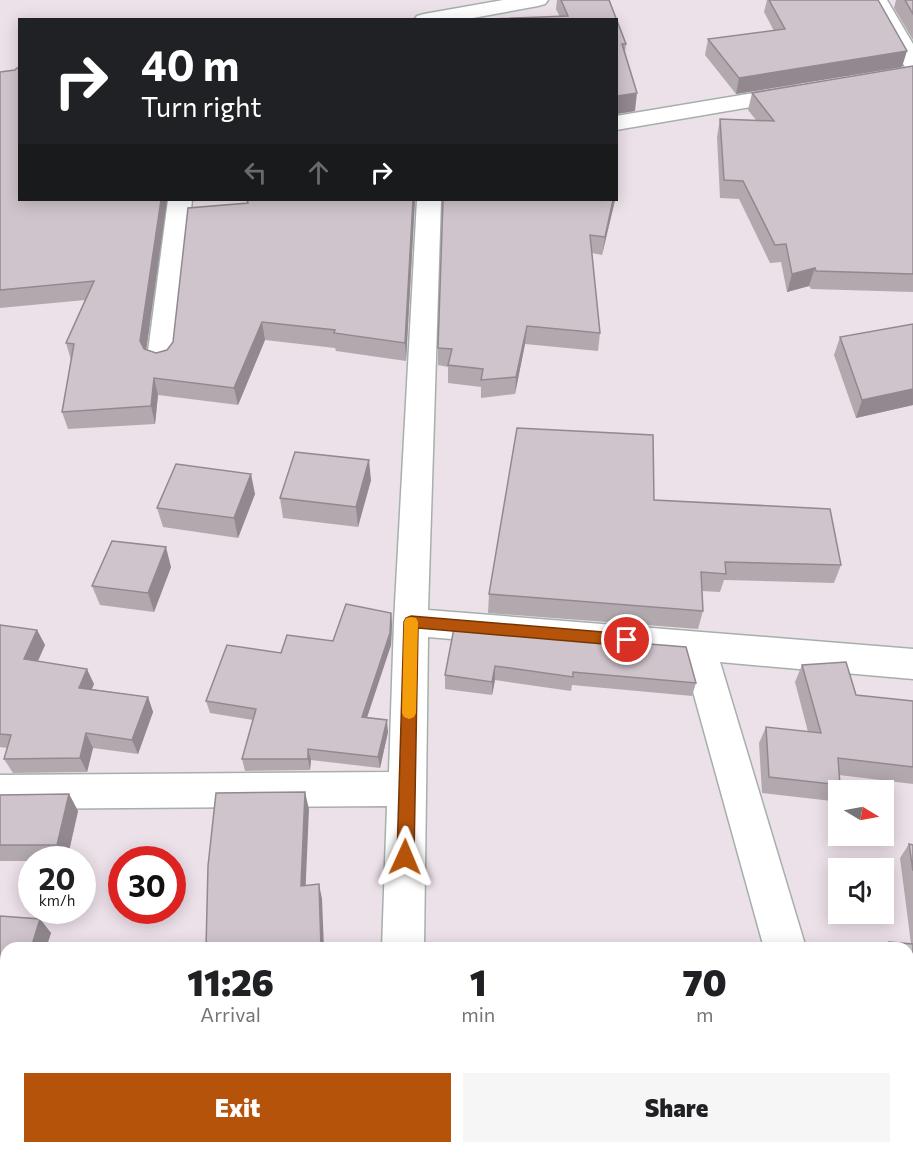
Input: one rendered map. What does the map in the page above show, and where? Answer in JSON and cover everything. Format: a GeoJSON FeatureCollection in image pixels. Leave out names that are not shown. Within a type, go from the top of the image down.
{"type":"FeatureCollection","features":[{"type":"Feature","properties":{"kind":"street"},"geometry":{"type":"LineString","coordinates":[[441,18],[538,0]]}},
{"type":"Feature","properties":{"kind":"street"},"geometry":{"type":"LineString","coordinates":[[877,0],[909,70]]}},
{"type":"Feature","properties":{"kind":"street"},"geometry":{"type":"LineString","coordinates":[[618,123],[822,89]]}},
{"type":"Feature","properties":{"kind":"street"},"geometry":{"type":"LineString","coordinates":[[161,359],[180,201]]}},
{"type":"Feature","properties":{"kind":"street"},"geometry":{"type":"LineString","coordinates":[[403,942],[411,622],[429,201]]}},
{"type":"Feature","properties":{"kind":"street"},"geometry":{"type":"LineString","coordinates":[[411,622],[913,664]]}},
{"type":"Feature","properties":{"kind":"street"},"geometry":{"type":"LineString","coordinates":[[698,646],[783,942]]}},
{"type":"Feature","properties":{"kind":"street"},"geometry":{"type":"LineString","coordinates":[[0,792],[407,789]]}},
{"type":"Feature","properties":{"kind":"building"},"geometry":{"type":"Polygon","coordinates":[[[561,0],[609,0],[616,18],[515,18],[568,16],[561,0]]]}},
{"type":"Feature","properties":{"kind":"building"},"geometry":{"type":"Polygon","coordinates":[[[769,0],[878,0],[907,51],[739,78],[708,39],[785,29],[769,0]]]}},
{"type":"Feature","properties":{"kind":"building"},"geometry":{"type":"Polygon","coordinates":[[[905,0],[913,0],[913,14],[905,0]]]}},
{"type":"Feature","properties":{"kind":"building"},"geometry":{"type":"Polygon","coordinates":[[[618,23],[626,44],[622,44],[637,93],[618,96],[618,23]]]}},
{"type":"Feature","properties":{"kind":"building"},"geometry":{"type":"Polygon","coordinates":[[[913,66],[913,274],[816,271],[815,268],[792,274],[786,244],[775,245],[743,181],[724,180],[720,119],[774,121],[752,93],[913,66]]]}},
{"type":"Feature","properties":{"kind":"building"},"geometry":{"type":"Polygon","coordinates":[[[18,68],[18,201],[161,201],[140,341],[144,349],[156,353],[167,350],[173,342],[188,208],[248,203],[247,201],[413,201],[405,343],[334,333],[335,330],[262,322],[234,388],[154,378],[151,406],[62,412],[74,344],[66,343],[94,281],[0,290],[0,72],[18,68]]]}},
{"type":"Feature","properties":{"kind":"building"},"geometry":{"type":"Polygon","coordinates":[[[443,201],[613,201],[605,237],[590,235],[600,333],[527,326],[516,377],[481,380],[483,369],[448,365],[452,349],[438,348],[443,201]]]}},
{"type":"Feature","properties":{"kind":"building"},"geometry":{"type":"Polygon","coordinates":[[[913,324],[913,389],[862,400],[840,337],[913,324]]]}},
{"type":"Feature","properties":{"kind":"building"},"geometry":{"type":"Polygon","coordinates":[[[517,428],[653,435],[654,500],[830,509],[841,565],[725,562],[726,574],[701,572],[703,611],[489,594],[517,428]]]}},
{"type":"Feature","properties":{"kind":"building"},"geometry":{"type":"Polygon","coordinates":[[[295,452],[369,460],[356,507],[280,498],[295,452]]]}},
{"type":"Feature","properties":{"kind":"building"},"geometry":{"type":"Polygon","coordinates":[[[176,464],[251,474],[234,518],[157,508],[176,464]]]}},
{"type":"Feature","properties":{"kind":"building"},"geometry":{"type":"Polygon","coordinates":[[[112,541],[166,547],[148,593],[92,586],[112,541]]]}},
{"type":"Feature","properties":{"kind":"building"},"geometry":{"type":"Polygon","coordinates":[[[346,604],[391,613],[390,633],[362,717],[387,720],[378,757],[308,749],[308,759],[242,759],[256,709],[206,701],[227,645],[281,653],[287,635],[333,641],[346,604]]]}},
{"type":"Feature","properties":{"kind":"building"},"geometry":{"type":"Polygon","coordinates":[[[0,625],[37,630],[24,659],[87,669],[79,688],[148,697],[132,740],[86,733],[80,758],[4,759],[11,735],[0,734],[0,625]]]}},
{"type":"Feature","properties":{"kind":"building"},"geometry":{"type":"Polygon","coordinates":[[[454,628],[686,647],[696,683],[573,672],[573,677],[495,666],[492,682],[445,675],[454,628]]]}},
{"type":"Feature","properties":{"kind":"building"},"geometry":{"type":"Polygon","coordinates":[[[846,662],[856,695],[913,701],[913,767],[838,758],[840,780],[828,780],[828,784],[769,777],[766,727],[821,733],[802,665],[846,662]]]}},
{"type":"Feature","properties":{"kind":"building"},"geometry":{"type":"Polygon","coordinates":[[[305,792],[301,886],[319,884],[321,942],[206,942],[208,866],[216,793],[305,792]]]}},
{"type":"Feature","properties":{"kind":"building"},"geometry":{"type":"Polygon","coordinates":[[[69,794],[57,845],[0,845],[0,795],[69,794]]]}},
{"type":"Feature","properties":{"kind":"building"},"geometry":{"type":"Polygon","coordinates":[[[909,844],[913,845],[913,871],[909,844]]]}},
{"type":"Feature","properties":{"kind":"building"},"geometry":{"type":"Polygon","coordinates":[[[0,916],[18,917],[18,924],[38,924],[33,942],[0,942],[0,916]]]}},
{"type":"Feature","properties":{"kind":"slow traffic"},"geometry":{"type":"LineString","coordinates":[[409,713],[411,622]]}},
{"type":"Feature","properties":{"kind":"route"},"geometry":{"type":"LineString","coordinates":[[405,857],[411,622],[627,640]]}}]}
